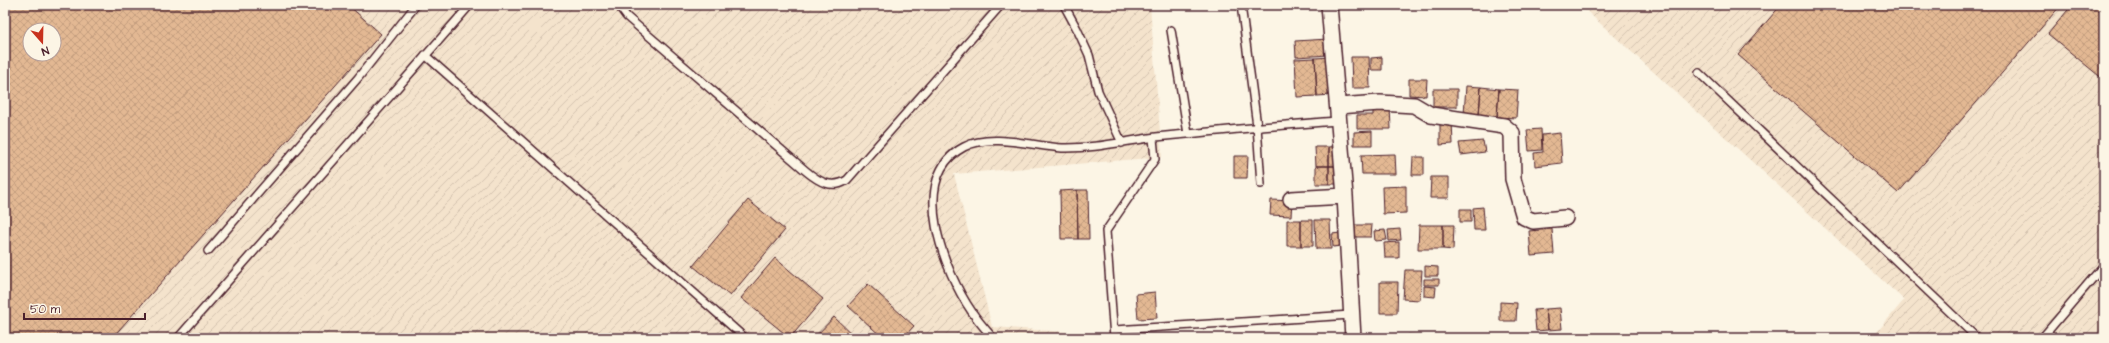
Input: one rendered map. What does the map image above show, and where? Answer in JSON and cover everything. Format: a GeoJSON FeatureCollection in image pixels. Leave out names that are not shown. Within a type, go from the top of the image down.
{"type":"FeatureCollection","features":[{"type":"Feature","properties":{"kind":"street"},"geometry":{"type":"LineString","coordinates":[[1329,5],[1345,196],[1353,338]]}},
{"type":"Feature","properties":{"kind":"street"},"geometry":{"type":"LineString","coordinates":[[1338,106],[1380,103],[1414,105],[1431,115],[1504,126],[1512,133],[1513,179],[1521,213],[1528,220],[1533,221],[1565,218]]}},
{"type":"Feature","properties":{"kind":"street"},"geometry":{"type":"LineString","coordinates":[[1291,200],[1345,196]]}},
{"type":"Feature","properties":{"kind":"lane"},"geometry":{"type":"LineString","coordinates":[[208,251],[358,78],[416,5]]}},
{"type":"Feature","properties":{"kind":"lane"},"geometry":{"type":"LineString","coordinates":[[178,338],[470,5]]}},
{"type":"Feature","properties":{"kind":"lane"},"geometry":{"type":"LineString","coordinates":[[618,5],[627,17],[806,171],[828,185],[842,183],[846,180],[1001,5]]}},
{"type":"Feature","properties":{"kind":"lane"},"geometry":{"type":"LineString","coordinates":[[1064,5],[1089,55],[1098,91],[1122,143]]}},
{"type":"Feature","properties":{"kind":"lane"},"geometry":{"type":"LineString","coordinates":[[1241,5],[1257,126],[1261,184]]}},
{"type":"Feature","properties":{"kind":"lane"},"geometry":{"type":"LineString","coordinates":[[1171,30],[1188,134]]}},
{"type":"Feature","properties":{"kind":"lane"},"geometry":{"type":"LineString","coordinates":[[425,55],[745,338]]}},
{"type":"Feature","properties":{"kind":"lane"},"geometry":{"type":"LineString","coordinates":[[1699,73],[1977,338]]}},
{"type":"Feature","properties":{"kind":"lane"},"geometry":{"type":"LineString","coordinates":[[993,338],[972,312],[954,280],[941,248],[935,223],[933,196],[940,173],[948,158],[964,146],[989,141],[1064,148],[1122,143],[1257,126],[1339,121]]}},
{"type":"Feature","properties":{"kind":"lane"},"geometry":{"type":"LineString","coordinates":[[1114,338],[1106,231],[1155,159],[1153,138]]}},
{"type":"Feature","properties":{"kind":"lane"},"geometry":{"type":"LineString","coordinates":[[2042,338],[2104,265]]}},
{"type":"Feature","properties":{"kind":"lane"},"geometry":{"type":"LineString","coordinates":[[1114,330],[1351,315]]}},
{"type":"Feature","properties":{"kind":"shaded area"},"geometry":{"type":"Polygon","coordinates":[[[5,5],[1150,5],[1162,157],[954,174],[992,327],[1081,333],[1081,338],[5,338],[5,5]]]}},
{"type":"Feature","properties":{"kind":"shaded area"},"geometry":{"type":"Polygon","coordinates":[[[1580,5],[2104,5],[2104,338],[1872,338],[1904,300],[1580,5]]]}},
{"type":"Feature","properties":{"kind":"building"},"geometry":{"type":"Polygon","coordinates":[[[5,5],[348,5],[381,34],[112,338],[5,338],[5,5]]]}},
{"type":"Feature","properties":{"kind":"building"},"geometry":{"type":"Polygon","coordinates":[[[1781,5],[2061,5],[1898,193],[1738,55],[1781,5]]]}},
{"type":"Feature","properties":{"kind":"building"},"geometry":{"type":"Polygon","coordinates":[[[2072,5],[2104,5],[2104,80],[2048,34],[2072,5]]]}},
{"type":"Feature","properties":{"kind":"building"},"geometry":{"type":"Polygon","coordinates":[[[1328,39],[1329,55],[1296,57],[1295,41],[1328,39]]]}},
{"type":"Feature","properties":{"kind":"building"},"geometry":{"type":"Polygon","coordinates":[[[1331,57],[1333,95],[1317,96],[1315,58],[1331,57]]]}},
{"type":"Feature","properties":{"kind":"building"},"geometry":{"type":"Polygon","coordinates":[[[1351,57],[1369,57],[1370,88],[1352,88],[1351,57]]]}},
{"type":"Feature","properties":{"kind":"building"},"geometry":{"type":"Polygon","coordinates":[[[1382,57],[1382,70],[1371,70],[1371,58],[1382,57]]]}},
{"type":"Feature","properties":{"kind":"building"},"geometry":{"type":"Polygon","coordinates":[[[1315,58],[1317,96],[1297,97],[1295,59],[1315,58]]]}},
{"type":"Feature","properties":{"kind":"building"},"geometry":{"type":"Polygon","coordinates":[[[1409,79],[1427,79],[1426,96],[1409,95],[1409,79]]]}},
{"type":"Feature","properties":{"kind":"building"},"geometry":{"type":"Polygon","coordinates":[[[1466,86],[1481,87],[1479,115],[1464,114],[1466,86]]]}},
{"type":"Feature","properties":{"kind":"building"},"geometry":{"type":"Polygon","coordinates":[[[1481,87],[1499,89],[1497,117],[1479,115],[1481,87]]]}},
{"type":"Feature","properties":{"kind":"building"},"geometry":{"type":"Polygon","coordinates":[[[1433,89],[1457,89],[1457,107],[1433,107],[1433,89]]]}},
{"type":"Feature","properties":{"kind":"building"},"geometry":{"type":"Polygon","coordinates":[[[1499,89],[1518,90],[1516,118],[1497,117],[1499,89]]]}},
{"type":"Feature","properties":{"kind":"building"},"geometry":{"type":"Polygon","coordinates":[[[1373,106],[1390,106],[1391,129],[1357,129],[1357,115],[1373,115],[1373,106]]]}},
{"type":"Feature","properties":{"kind":"building"},"geometry":{"type":"Polygon","coordinates":[[[1452,122],[1453,144],[1440,145],[1440,123],[1452,122]]]}},
{"type":"Feature","properties":{"kind":"building"},"geometry":{"type":"Polygon","coordinates":[[[1541,129],[1542,150],[1529,151],[1527,130],[1541,129]]]}},
{"type":"Feature","properties":{"kind":"building"},"geometry":{"type":"Polygon","coordinates":[[[1372,131],[1372,145],[1354,145],[1354,132],[1372,131]]]}},
{"type":"Feature","properties":{"kind":"building"},"geometry":{"type":"Polygon","coordinates":[[[1560,133],[1562,163],[1535,166],[1534,153],[1543,152],[1542,135],[1560,133]]]}},
{"type":"Feature","properties":{"kind":"building"},"geometry":{"type":"Polygon","coordinates":[[[1483,141],[1485,152],[1461,155],[1459,143],[1483,141]]]}},
{"type":"Feature","properties":{"kind":"building"},"geometry":{"type":"Polygon","coordinates":[[[1340,146],[1341,166],[1329,166],[1329,147],[1340,146]]]}},
{"type":"Feature","properties":{"kind":"building"},"geometry":{"type":"Polygon","coordinates":[[[1315,147],[1329,147],[1329,166],[1316,166],[1315,147]]]}},
{"type":"Feature","properties":{"kind":"building"},"geometry":{"type":"Polygon","coordinates":[[[1395,154],[1396,174],[1362,174],[1361,155],[1395,154]]]}},
{"type":"Feature","properties":{"kind":"building"},"geometry":{"type":"Polygon","coordinates":[[[1234,156],[1248,156],[1247,178],[1234,178],[1234,156]]]}},
{"type":"Feature","properties":{"kind":"building"},"geometry":{"type":"Polygon","coordinates":[[[1413,157],[1424,157],[1424,175],[1412,175],[1413,157]]]}},
{"type":"Feature","properties":{"kind":"building"},"geometry":{"type":"Polygon","coordinates":[[[1316,166],[1329,166],[1329,184],[1316,184],[1316,166]]]}},
{"type":"Feature","properties":{"kind":"building"},"geometry":{"type":"Polygon","coordinates":[[[1329,166],[1341,166],[1341,184],[1329,184],[1329,166]]]}},
{"type":"Feature","properties":{"kind":"building"},"geometry":{"type":"Polygon","coordinates":[[[1431,177],[1449,177],[1449,198],[1430,198],[1431,177]]]}},
{"type":"Feature","properties":{"kind":"building"},"geometry":{"type":"Polygon","coordinates":[[[1406,186],[1406,213],[1383,214],[1382,187],[1406,186]]]}},
{"type":"Feature","properties":{"kind":"building"},"geometry":{"type":"Polygon","coordinates":[[[1077,190],[1088,190],[1089,239],[1078,239],[1077,190]]]}},
{"type":"Feature","properties":{"kind":"building"},"geometry":{"type":"Polygon","coordinates":[[[1077,190],[1078,239],[1061,239],[1060,191],[1077,190]]]}},
{"type":"Feature","properties":{"kind":"building"},"geometry":{"type":"Polygon","coordinates":[[[748,200],[785,230],[730,296],[693,266],[748,200]]]}},
{"type":"Feature","properties":{"kind":"building"},"geometry":{"type":"Polygon","coordinates":[[[1271,200],[1292,201],[1291,216],[1270,215],[1271,200]]]}},
{"type":"Feature","properties":{"kind":"building"},"geometry":{"type":"Polygon","coordinates":[[[1483,207],[1485,230],[1474,230],[1473,208],[1483,207]]]}},
{"type":"Feature","properties":{"kind":"building"},"geometry":{"type":"Polygon","coordinates":[[[1460,209],[1471,209],[1471,222],[1460,222],[1460,209]]]}},
{"type":"Feature","properties":{"kind":"building"},"geometry":{"type":"Polygon","coordinates":[[[1287,220],[1301,220],[1301,246],[1287,246],[1287,220]]]}},
{"type":"Feature","properties":{"kind":"building"},"geometry":{"type":"Polygon","coordinates":[[[1301,220],[1313,220],[1313,246],[1301,246],[1301,220]]]}},
{"type":"Feature","properties":{"kind":"building"},"geometry":{"type":"Polygon","coordinates":[[[1315,220],[1330,220],[1331,249],[1316,249],[1315,220]]]}},
{"type":"Feature","properties":{"kind":"building"},"geometry":{"type":"Polygon","coordinates":[[[1354,225],[1372,225],[1371,237],[1354,237],[1354,225]]]}},
{"type":"Feature","properties":{"kind":"building"},"geometry":{"type":"Polygon","coordinates":[[[1419,225],[1443,225],[1443,249],[1418,249],[1419,225]]]}},
{"type":"Feature","properties":{"kind":"building"},"geometry":{"type":"Polygon","coordinates":[[[1443,225],[1454,225],[1453,250],[1443,249],[1443,225]]]}},
{"type":"Feature","properties":{"kind":"building"},"geometry":{"type":"Polygon","coordinates":[[[1400,229],[1401,240],[1389,241],[1388,230],[1400,229]]]}},
{"type":"Feature","properties":{"kind":"building"},"geometry":{"type":"Polygon","coordinates":[[[1552,229],[1554,254],[1531,256],[1529,231],[1552,229]]]}},
{"type":"Feature","properties":{"kind":"building"},"geometry":{"type":"Polygon","coordinates":[[[1385,230],[1387,240],[1375,241],[1374,231],[1385,230]]]}},
{"type":"Feature","properties":{"kind":"building"},"geometry":{"type":"Polygon","coordinates":[[[1340,233],[1341,246],[1333,247],[1332,234],[1340,233]]]}},
{"type":"Feature","properties":{"kind":"building"},"geometry":{"type":"Polygon","coordinates":[[[1399,242],[1399,258],[1385,258],[1384,243],[1399,242]]]}},
{"type":"Feature","properties":{"kind":"building"},"geometry":{"type":"Polygon","coordinates":[[[775,258],[823,299],[790,338],[741,298],[775,258]]]}},
{"type":"Feature","properties":{"kind":"building"},"geometry":{"type":"Polygon","coordinates":[[[1425,266],[1438,267],[1438,276],[1425,276],[1425,266]]]}},
{"type":"Feature","properties":{"kind":"building"},"geometry":{"type":"Polygon","coordinates":[[[1405,270],[1422,270],[1420,300],[1403,299],[1405,270]]]}},
{"type":"Feature","properties":{"kind":"building"},"geometry":{"type":"Polygon","coordinates":[[[1424,279],[1439,279],[1439,285],[1424,285],[1424,279]]]}},
{"type":"Feature","properties":{"kind":"building"},"geometry":{"type":"Polygon","coordinates":[[[1380,282],[1398,282],[1397,313],[1380,313],[1380,282]]]}},
{"type":"Feature","properties":{"kind":"building"},"geometry":{"type":"Polygon","coordinates":[[[868,284],[914,326],[903,338],[883,338],[848,306],[868,284]]]}},
{"type":"Feature","properties":{"kind":"building"},"geometry":{"type":"Polygon","coordinates":[[[1424,286],[1436,287],[1435,297],[1424,296],[1424,286]]]}},
{"type":"Feature","properties":{"kind":"building"},"geometry":{"type":"Polygon","coordinates":[[[1155,292],[1157,318],[1138,319],[1136,294],[1155,292]]]}},
{"type":"Feature","properties":{"kind":"building"},"geometry":{"type":"Polygon","coordinates":[[[1500,302],[1517,303],[1516,321],[1500,321],[1500,302]]]}},
{"type":"Feature","properties":{"kind":"building"},"geometry":{"type":"Polygon","coordinates":[[[1560,308],[1562,329],[1548,330],[1546,309],[1560,308]]]}},
{"type":"Feature","properties":{"kind":"building"},"geometry":{"type":"Polygon","coordinates":[[[1546,309],[1548,330],[1536,331],[1534,310],[1546,309]]]}},
{"type":"Feature","properties":{"kind":"building"},"geometry":{"type":"Polygon","coordinates":[[[834,317],[856,338],[814,338],[834,317]]]}},
{"type":"Feature","properties":{"kind":"building"},"geometry":{"type":"Polygon","coordinates":[[[1297,334],[1312,334],[1312,338],[1297,338],[1297,334]]]}},
{"type":"Feature","properties":{"kind":"building"},"geometry":{"type":"Polygon","coordinates":[[[1408,335],[1423,336],[1423,338],[1407,338],[1408,335]]]}}]}
